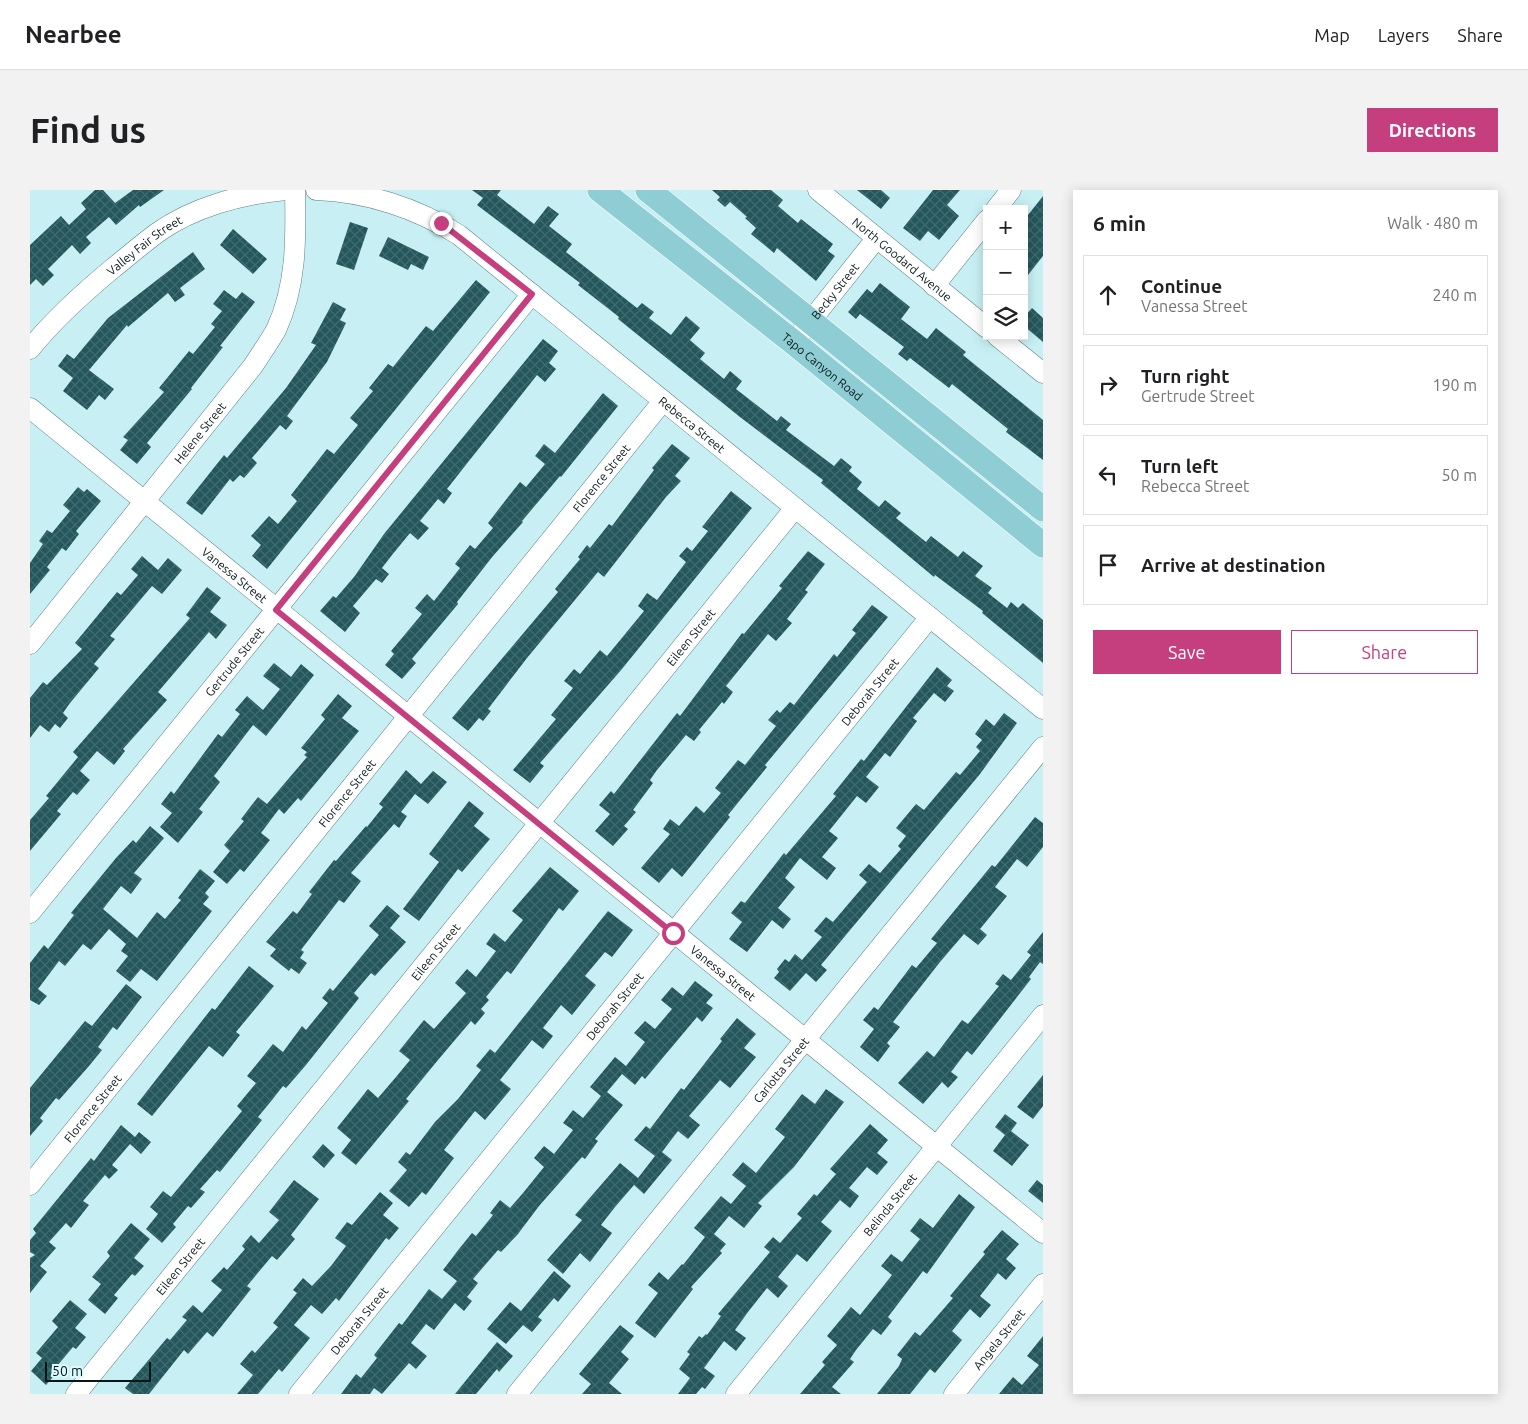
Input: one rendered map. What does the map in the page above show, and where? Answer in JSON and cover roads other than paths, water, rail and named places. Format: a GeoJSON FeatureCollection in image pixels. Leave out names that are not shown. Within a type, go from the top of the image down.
{"type":"FeatureCollection","features":[{"type":"Feature","properties":{"kind":"main road","name":"Tapo Canyon Road"},"geometry":{"type":"LineString","coordinates":[[600,190],[794,342],[1043,546]]}},
{"type":"Feature","properties":{"kind":"main road"},"geometry":{"type":"LineString","coordinates":[[648,190],[812,320],[1043,509]]}},
{"type":"Feature","properties":{"kind":"street","name":"Valley Fair Street"},"geometry":{"type":"LineString","coordinates":[[30,349],[76,299],[158,232],[187,216],[225,201],[264,192],[286,190]]}},
{"type":"Feature","properties":{"kind":"street","name":"Helene Street"},"geometry":{"type":"LineString","coordinates":[[30,644],[253,366],[276,330],[294,271],[296,241],[295,190]]}},
{"type":"Feature","properties":{"kind":"street","name":"Rebecca Street"},"geometry":{"type":"LineString","coordinates":[[316,190],[391,203],[418,212],[459,236],[1043,710]]}},
{"type":"Feature","properties":{"kind":"street","name":"North Goodard Avenue"},"geometry":{"type":"LineString","coordinates":[[818,190],[983,325]]}},
{"type":"Feature","properties":{"kind":"street"},"geometry":{"type":"LineString","coordinates":[[999,205],[1011,190]]}},
{"type":"Feature","properties":{"kind":"street"},"geometry":{"type":"LineString","coordinates":[[934,286],[983,225]]}},
{"type":"Feature","properties":{"kind":"street","name":"Becky Street"},"geometry":{"type":"LineString","coordinates":[[794,342],[876,239]]}},
{"type":"Feature","properties":{"kind":"street","name":"Gertrude Street"},"geometry":{"type":"LineString","coordinates":[[30,912],[532,294]]}},
{"type":"Feature","properties":{"kind":"street"},"geometry":{"type":"LineString","coordinates":[[1002,340],[1043,373]]}},
{"type":"Feature","properties":{"kind":"street","name":"Florence Street"},"geometry":{"type":"LineString","coordinates":[[30,1185],[663,401]]}},
{"type":"Feature","properties":{"kind":"street","name":"Vanessa Street"},"geometry":{"type":"LineString","coordinates":[[30,408],[538,824],[1043,1233]]}},
{"type":"Feature","properties":{"kind":"street","name":"Eileen Street"},"geometry":{"type":"LineString","coordinates":[[76,1394],[795,508]]}},
{"type":"Feature","properties":{"kind":"street","name":"Deborah Street"},"geometry":{"type":"LineString","coordinates":[[299,1394],[930,617]]}},
{"type":"Feature","properties":{"kind":"street","name":"Carlotta Street"},"geometry":{"type":"LineString","coordinates":[[517,1394],[1043,747]]}},
{"type":"Feature","properties":{"kind":"street","name":"Belinda Street"},"geometry":{"type":"LineString","coordinates":[[736,1394],[1043,1015]]}},
{"type":"Feature","properties":{"kind":"street","name":"Angela Street"},"geometry":{"type":"LineString","coordinates":[[954,1394],[1043,1284]]}}]}
